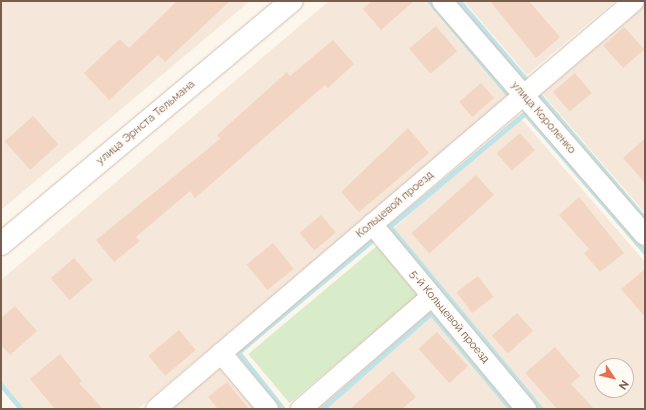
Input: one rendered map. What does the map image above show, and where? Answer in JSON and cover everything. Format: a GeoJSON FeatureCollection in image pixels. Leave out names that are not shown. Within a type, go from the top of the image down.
{"type":"FeatureCollection","features":[{"type":"Feature","properties":{"kind":"main road","name":"улица Эрнста Тельмана"},"geometry":{"type":"LineString","coordinates":[[1,244],[292,1]]}},
{"type":"Feature","properties":{"kind":"street","name":"улица Короленко"},"geometry":{"type":"LineString","coordinates":[[442,1],[645,236]]}},
{"type":"Feature","properties":{"kind":"street","name":"Кольцевой проезд"},"geometry":{"type":"LineString","coordinates":[[156,409],[634,1]]}},
{"type":"Feature","properties":{"kind":"street","name":"5-й Кольцевой проезд"},"geometry":{"type":"LineString","coordinates":[[372,224],[526,409]]}},
{"type":"Feature","properties":{"kind":"street"},"geometry":{"type":"LineString","coordinates":[[301,409],[432,296]]}},
{"type":"Feature","properties":{"kind":"street"},"geometry":{"type":"LineString","coordinates":[[221,353],[268,409]]}},
{"type":"Feature","properties":{"kind":"shaded area"},"geometry":{"type":"Polygon","coordinates":[[[1,1],[250,1],[1,210],[1,1]]]}},
{"type":"Feature","properties":{"kind":"shaded area"},"geometry":{"type":"Polygon","coordinates":[[[329,1],[425,1],[507,97],[138,409],[22,409],[1,384],[1,280],[329,1]]]}},
{"type":"Feature","properties":{"kind":"shaded area"},"geometry":{"type":"Polygon","coordinates":[[[464,1],[615,1],[527,75],[464,1]]]}},
{"type":"Feature","properties":{"kind":"shaded area"},"geometry":{"type":"Polygon","coordinates":[[[645,1],[645,213],[541,92],[645,1]]]}},
{"type":"Feature","properties":{"kind":"shaded area"},"geometry":{"type":"Polygon","coordinates":[[[518,115],[645,262],[645,409],[535,409],[388,234],[518,115]]]}},
{"type":"Feature","properties":{"kind":"shaded area"},"geometry":{"type":"Polygon","coordinates":[[[432,310],[515,409],[315,409],[432,310]]]}},
{"type":"Feature","properties":{"kind":"shaded area"},"geometry":{"type":"Polygon","coordinates":[[[223,365],[260,409],[170,409],[223,365]]]}},
{"type":"Feature","properties":{"kind":"green space"},"geometry":{"type":"Polygon","coordinates":[[[377,246],[418,295],[289,403],[248,354],[377,246]]]}},
{"type":"Feature","properties":{"kind":"building"},"geometry":{"type":"Polygon","coordinates":[[[177,1],[230,1],[165,62],[158,55],[109,100],[84,73],[120,39],[129,48],[177,1]]]}},
{"type":"Feature","properties":{"kind":"building"},"geometry":{"type":"Polygon","coordinates":[[[372,1],[414,1],[381,30],[363,9],[372,1]]]}},
{"type":"Feature","properties":{"kind":"building"},"geometry":{"type":"Polygon","coordinates":[[[490,1],[529,1],[560,37],[536,58],[490,1]]]}},
{"type":"Feature","properties":{"kind":"building"},"geometry":{"type":"Polygon","coordinates":[[[436,26],[457,51],[430,74],[409,48],[436,26]]]}},
{"type":"Feature","properties":{"kind":"building"},"geometry":{"type":"Polygon","coordinates":[[[624,27],[644,49],[623,68],[603,46],[624,27]]]}},
{"type":"Feature","properties":{"kind":"building"},"geometry":{"type":"Polygon","coordinates":[[[333,40],[354,64],[328,88],[325,85],[195,198],[190,191],[136,237],[140,241],[114,262],[96,240],[220,139],[217,135],[287,72],[290,76],[333,40]]]}},
{"type":"Feature","properties":{"kind":"building"},"geometry":{"type":"Polygon","coordinates":[[[575,73],[592,93],[569,112],[553,92],[575,73]]]}},
{"type":"Feature","properties":{"kind":"building"},"geometry":{"type":"Polygon","coordinates":[[[481,83],[494,98],[472,117],[459,102],[481,83]]]}},
{"type":"Feature","properties":{"kind":"building"},"geometry":{"type":"Polygon","coordinates":[[[33,116],[58,144],[30,170],[5,141],[33,116]]]}},
{"type":"Feature","properties":{"kind":"building"},"geometry":{"type":"Polygon","coordinates":[[[408,128],[429,153],[359,212],[341,192],[408,128]]]}},
{"type":"Feature","properties":{"kind":"building"},"geometry":{"type":"Polygon","coordinates":[[[520,133],[535,150],[512,171],[497,153],[520,133]]]}},
{"type":"Feature","properties":{"kind":"building"},"geometry":{"type":"Polygon","coordinates":[[[645,138],[645,183],[623,158],[645,138]]]}},
{"type":"Feature","properties":{"kind":"building"},"geometry":{"type":"Polygon","coordinates":[[[476,175],[494,195],[429,253],[411,233],[476,175]]]}},
{"type":"Feature","properties":{"kind":"building"},"geometry":{"type":"Polygon","coordinates":[[[579,197],[624,253],[600,272],[584,253],[589,249],[559,215],[579,197]]]}},
{"type":"Feature","properties":{"kind":"building"},"geometry":{"type":"Polygon","coordinates":[[[321,215],[336,233],[314,251],[300,233],[321,215]]]}},
{"type":"Feature","properties":{"kind":"building"},"geometry":{"type":"Polygon","coordinates":[[[273,243],[294,269],[267,290],[247,264],[273,243]]]}},
{"type":"Feature","properties":{"kind":"building"},"geometry":{"type":"Polygon","coordinates":[[[74,258],[93,280],[70,300],[51,278],[74,258]]]}},
{"type":"Feature","properties":{"kind":"building"},"geometry":{"type":"Polygon","coordinates":[[[645,269],[645,317],[621,289],[645,269]]]}},
{"type":"Feature","properties":{"kind":"building"},"geometry":{"type":"Polygon","coordinates":[[[478,276],[494,297],[472,313],[456,292],[478,276]]]}},
{"type":"Feature","properties":{"kind":"building"},"geometry":{"type":"Polygon","coordinates":[[[15,306],[37,331],[10,355],[1,345],[1,318],[15,306]]]}},
{"type":"Feature","properties":{"kind":"building"},"geometry":{"type":"Polygon","coordinates":[[[517,313],[533,331],[508,354],[492,336],[517,313]]]}},
{"type":"Feature","properties":{"kind":"building"},"geometry":{"type":"Polygon","coordinates":[[[179,330],[196,350],[165,376],[148,356],[179,330]]]}},
{"type":"Feature","properties":{"kind":"building"},"geometry":{"type":"Polygon","coordinates":[[[437,332],[468,366],[449,383],[418,349],[437,332]]]}},
{"type":"Feature","properties":{"kind":"building"},"geometry":{"type":"Polygon","coordinates":[[[555,347],[580,376],[571,384],[594,409],[557,409],[525,373],[555,347]]]}},
{"type":"Feature","properties":{"kind":"building"},"geometry":{"type":"Polygon","coordinates":[[[60,354],[82,381],[79,383],[103,409],[55,409],[30,379],[60,354]]]}},
{"type":"Feature","properties":{"kind":"building"},"geometry":{"type":"Polygon","coordinates":[[[393,371],[416,397],[402,409],[350,409],[393,371]]]}},
{"type":"Feature","properties":{"kind":"building"},"geometry":{"type":"Polygon","coordinates":[[[227,382],[249,409],[218,409],[208,397],[227,382]]]}},
{"type":"Feature","properties":{"kind":"waterway"},"geometry":{"type":"LineString","coordinates":[[429,1],[510,97],[507,99]]}},
{"type":"Feature","properties":{"kind":"waterway"},"geometry":{"type":"LineString","coordinates":[[459,1],[528,82]]}},
{"type":"Feature","properties":{"kind":"waterway"},"geometry":{"type":"LineString","coordinates":[[539,95],[645,219]]}},
{"type":"Feature","properties":{"kind":"waterway"},"geometry":{"type":"LineString","coordinates":[[384,231],[525,113],[645,252]]}},
{"type":"Feature","properties":{"kind":"waterway"},"geometry":{"type":"LineString","coordinates":[[389,226],[541,409]]}},
{"type":"Feature","properties":{"kind":"waterway"},"geometry":{"type":"LineString","coordinates":[[283,409],[238,352],[377,236]]}},
{"type":"Feature","properties":{"kind":"waterway"},"geometry":{"type":"LineString","coordinates":[[322,409],[431,313],[511,409]]}},
{"type":"Feature","properties":{"kind":"waterway"},"geometry":{"type":"LineString","coordinates":[[1,385],[21,409]]}}]}
